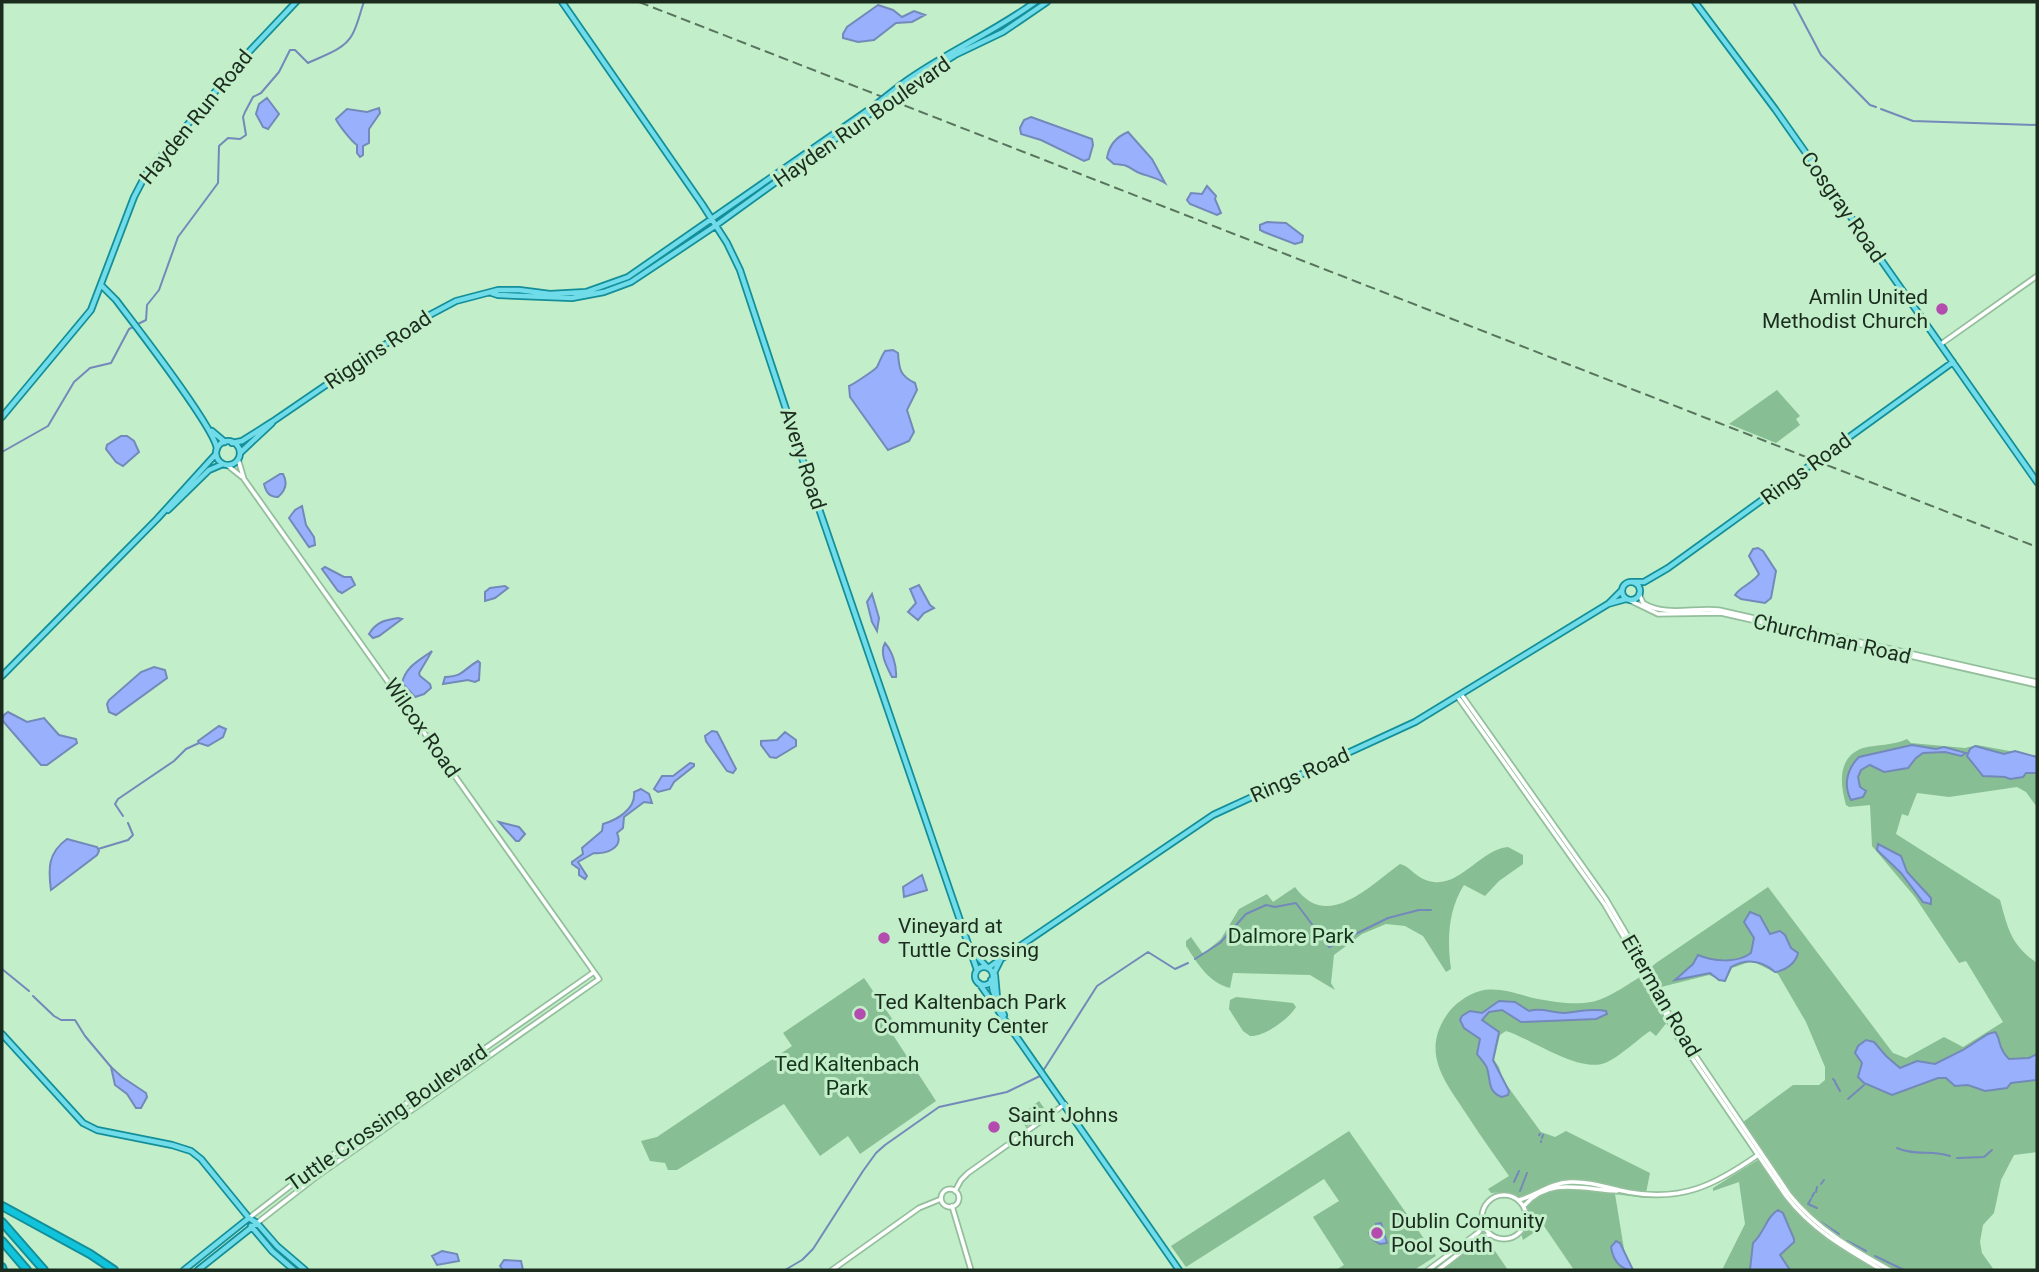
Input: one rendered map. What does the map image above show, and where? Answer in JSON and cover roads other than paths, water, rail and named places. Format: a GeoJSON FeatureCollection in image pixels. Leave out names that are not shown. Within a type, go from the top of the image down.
{"type":"FeatureCollection","features":[{"type":"Feature","properties":{"kind":"highway"},"geometry":{"type":"LineString","coordinates":[[2,1206],[114,1270]]}},
{"type":"Feature","properties":{"kind":"highway"},"geometry":{"type":"LineString","coordinates":[[2,1222],[44,1270]]}},
{"type":"Feature","properties":{"kind":"highway"},"geometry":{"type":"LineString","coordinates":[[2,1241],[27,1270]]}},
{"type":"Feature","properties":{"kind":"main road","name":"Hayden Run Road"},"geometry":{"type":"LineString","coordinates":[[2,417],[83,322],[96,302],[120,233],[146,174],[246,55],[296,2]]}},
{"type":"Feature","properties":{"kind":"main road","name":"Avery Road"},"geometry":{"type":"LineString","coordinates":[[562,2],[712,220],[740,270],[965,938],[987,967]]}},
{"type":"Feature","properties":{"kind":"main road","name":"Hayden Run Boulevard"},"geometry":{"type":"LineString","coordinates":[[715,226],[938,61],[1035,2]]}},
{"type":"Feature","properties":{"kind":"main road","name":"Hayden Run Boulevard"},"geometry":{"type":"LineString","coordinates":[[904,85],[955,55],[991,39],[1047,2]]}},
{"type":"Feature","properties":{"kind":"main road","name":"Cosgray Road"},"geometry":{"type":"LineString","coordinates":[[1695,2],[1743,64],[2037,482]]}},
{"type":"Feature","properties":{"kind":"main road","name":"Hayden Run Boulevard"},"geometry":{"type":"LineString","coordinates":[[712,220],[876,107]]}},
{"type":"Feature","properties":{"kind":"main road","name":"Riggins Road"},"geometry":{"type":"LineString","coordinates":[[232,443],[242,441],[272,422],[435,311],[498,290],[572,294],[603,288],[628,277],[712,220]]}},
{"type":"Feature","properties":{"kind":"main road","name":"Riggins Road"},"geometry":{"type":"LineString","coordinates":[[491,293],[572,298],[604,292],[620,287],[647,272],[715,226]]}},
{"type":"Feature","properties":{"kind":"main road"},"geometry":{"type":"LineString","coordinates":[[102,286],[111,293],[204,422],[215,440],[218,460],[225,465]]}},
{"type":"Feature","properties":{"kind":"main road","name":"Rings Road"},"geometry":{"type":"LineString","coordinates":[[1639,593],[1659,574],[1953,362]]}},
{"type":"Feature","properties":{"kind":"main road"},"geometry":{"type":"LineString","coordinates":[[2,676],[209,470],[225,465],[239,456],[238,447],[225,442],[204,422]]}},
{"type":"Feature","properties":{"kind":"main road","name":"Riggins Road"},"geometry":{"type":"LineString","coordinates":[[239,456],[272,422]]}},
{"type":"Feature","properties":{"kind":"main road"},"geometry":{"type":"LineString","coordinates":[[157,519],[225,442]]}},
{"type":"Feature","properties":{"kind":"main road","name":"Rings Road"},"geometry":{"type":"LineString","coordinates":[[1632,582],[1643,582],[1659,574]]}},
{"type":"Feature","properties":{"kind":"main road"},"geometry":{"type":"LineString","coordinates":[[1632,582],[1638,586],[1639,593],[1634,599],[1628,599],[1622,590],[1627,583],[1632,582]]}},
{"type":"Feature","properties":{"kind":"main road","name":"Rings Road"},"geometry":{"type":"LineString","coordinates":[[987,967],[1213,815],[1389,735],[1608,604],[1622,590]]}},
{"type":"Feature","properties":{"kind":"main road","name":"Rings Road"},"geometry":{"type":"LineString","coordinates":[[1608,604],[1628,599]]}},
{"type":"Feature","properties":{"kind":"main road","name":"Avery Road"},"geometry":{"type":"LineString","coordinates":[[973,951],[977,970]]}},
{"type":"Feature","properties":{"kind":"main road"},"geometry":{"type":"LineString","coordinates":[[979,983],[986,984],[999,960],[982,961]]}},
{"type":"Feature","properties":{"kind":"main road"},"geometry":{"type":"LineString","coordinates":[[1004,1016],[998,1012],[975,977],[977,970],[987,967],[993,975],[1004,1016],[1180,1270]]}},
{"type":"Feature","properties":{"kind":"main road"},"geometry":{"type":"LineString","coordinates":[[993,975],[997,998]]}},
{"type":"Feature","properties":{"kind":"main road"},"geometry":{"type":"LineString","coordinates":[[2,1034],[83,1123],[97,1130],[191,1151],[201,1159],[249,1218],[305,1270]]}},
{"type":"Feature","properties":{"kind":"main road"},"geometry":{"type":"LineString","coordinates":[[249,1218],[251,1227],[294,1270]]}},
{"type":"Feature","properties":{"kind":"main road","name":"Tuttle Crossing Boulevard"},"geometry":{"type":"LineString","coordinates":[[184,1270],[249,1218]]}},
{"type":"Feature","properties":{"kind":"main road","name":"Tuttle Crossing Boulevard"},"geometry":{"type":"LineString","coordinates":[[198,1270],[257,1223]]}},
{"type":"Feature","properties":{"kind":"street"},"geometry":{"type":"LineString","coordinates":[[1941,344],[2037,276]]}},
{"type":"Feature","properties":{"kind":"street","name":"Wilcox Road"},"geometry":{"type":"LineString","coordinates":[[239,456],[244,479]]}},
{"type":"Feature","properties":{"kind":"street","name":"Wilcox Road"},"geometry":{"type":"LineString","coordinates":[[225,465],[244,479],[599,979]]}},
{"type":"Feature","properties":{"kind":"street","name":"Churchman Road"},"geometry":{"type":"LineString","coordinates":[[1639,593],[1643,603],[1659,610],[1719,610],[2037,683]]}},
{"type":"Feature","properties":{"kind":"street","name":"Churchman Road"},"geometry":{"type":"LineString","coordinates":[[1628,599],[1658,614],[1721,613],[2037,683]]}},
{"type":"Feature","properties":{"kind":"street","name":"Eiterman Road"},"geometry":{"type":"LineString","coordinates":[[1459,695],[1605,905],[1671,1026],[1789,1194],[1814,1222],[1839,1241],[1891,1270]]}},
{"type":"Feature","properties":{"kind":"street","name":"Tuttle Crossing Boulevard"},"geometry":{"type":"LineString","coordinates":[[249,1218],[311,1170],[594,972]]}},
{"type":"Feature","properties":{"kind":"street","name":"Tuttle Crossing Boulevard"},"geometry":{"type":"LineString","coordinates":[[257,1223],[316,1177],[599,979]]}},
{"type":"Feature","properties":{"kind":"street"},"geometry":{"type":"LineString","coordinates":[[955,1191],[968,1173],[1065,1104]]}},
{"type":"Feature","properties":{"kind":"street"},"geometry":{"type":"LineString","coordinates":[[1524,1206],[1541,1193],[1568,1186],[1667,1195],[1699,1189],[1720,1180],[1760,1154]]}},
{"type":"Feature","properties":{"kind":"street","name":"Eiterman Road"},"geometry":{"type":"LineString","coordinates":[[1760,1154],[1791,1202],[1814,1227],[1835,1243],[1882,1270]]}},
{"type":"Feature","properties":{"kind":"street"},"geometry":{"type":"LineString","coordinates":[[1519,1200],[1554,1184],[1570,1182],[1623,1191]]}},
{"type":"Feature","properties":{"kind":"street"},"geometry":{"type":"LineString","coordinates":[[832,1270],[919,1208],[941,1199],[944,1191],[955,1191]]}},
{"type":"Feature","properties":{"kind":"street"},"geometry":{"type":"LineString","coordinates":[[941,1199],[946,1206],[957,1204],[959,1198],[955,1191]]}},
{"type":"Feature","properties":{"kind":"street"},"geometry":{"type":"LineString","coordinates":[[1428,1270],[1479,1232],[1483,1224],[1485,1205],[1495,1196],[1507,1194],[1524,1206],[1527,1217],[1520,1233],[1508,1238],[1484,1235],[1438,1270]]}},
{"type":"Feature","properties":{"kind":"street"},"geometry":{"type":"LineString","coordinates":[[951,1206],[971,1270]]}},
{"type":"Feature","properties":{"kind":"street"},"geometry":{"type":"LineString","coordinates":[[1483,1224],[1492,1235]]}},
{"type":"Feature","properties":{"kind":"water"},"geometry":{"type":"Polygon","coordinates":[[[878,5],[893,10],[902,17],[914,11],[925,15],[912,22],[896,23],[874,40],[858,42],[843,38],[847,27],[878,5]]]}},
{"type":"Feature","properties":{"kind":"water"},"geometry":{"type":"Polygon","coordinates":[[[267,98],[279,114],[268,129],[263,127],[256,114],[259,104],[267,98]]]}},
{"type":"Feature","properties":{"kind":"water"},"geometry":{"type":"Polygon","coordinates":[[[379,108],[380,113],[369,129],[369,143],[363,146],[363,155],[360,157],[357,145],[336,119],[347,109],[367,112],[379,108]]]}},
{"type":"Feature","properties":{"kind":"water"},"geometry":{"type":"Polygon","coordinates":[[[1031,117],[1092,139],[1089,159],[1084,161],[1041,140],[1021,134],[1020,128],[1024,120],[1031,117]]]}},
{"type":"Feature","properties":{"kind":"water"},"geometry":{"type":"Polygon","coordinates":[[[1128,132],[1152,159],[1165,183],[1128,166],[1114,164],[1107,158],[1114,142],[1128,132]]]}},
{"type":"Feature","properties":{"kind":"water"},"geometry":{"type":"Polygon","coordinates":[[[1207,186],[1216,196],[1221,213],[1217,215],[1190,204],[1187,200],[1191,193],[1202,194],[1207,186]]]}},
{"type":"Feature","properties":{"kind":"water"},"geometry":{"type":"Polygon","coordinates":[[[1267,222],[1286,223],[1303,236],[1302,242],[1295,244],[1260,230],[1260,225],[1267,222]]]}},
{"type":"Feature","properties":{"kind":"water"},"geometry":{"type":"Polygon","coordinates":[[[893,350],[898,353],[901,371],[915,383],[917,390],[907,410],[914,432],[909,441],[888,450],[850,397],[849,386],[875,369],[885,351],[893,350]]]}},
{"type":"Feature","properties":{"kind":"water"},"geometry":{"type":"Polygon","coordinates":[[[121,436],[127,436],[134,441],[139,452],[123,466],[116,462],[106,449],[107,445],[121,436]]]}},
{"type":"Feature","properties":{"kind":"water"},"geometry":{"type":"Polygon","coordinates":[[[280,474],[285,477],[285,487],[278,497],[272,496],[264,484],[280,474]]]}},
{"type":"Feature","properties":{"kind":"water"},"geometry":{"type":"Polygon","coordinates":[[[302,506],[306,525],[314,537],[315,545],[309,547],[289,518],[302,506]]]}},
{"type":"Feature","properties":{"kind":"water"},"geometry":{"type":"Polygon","coordinates":[[[1758,548],[1776,571],[1771,598],[1765,603],[1741,599],[1735,595],[1759,574],[1749,556],[1753,549],[1758,548]]]}},
{"type":"Feature","properties":{"kind":"water"},"geometry":{"type":"Polygon","coordinates":[[[325,567],[344,577],[351,577],[355,585],[342,593],[338,591],[322,569],[325,567]]]}},
{"type":"Feature","properties":{"kind":"water"},"geometry":{"type":"Polygon","coordinates":[[[919,585],[934,608],[918,620],[908,612],[916,603],[910,589],[919,585]]]}},
{"type":"Feature","properties":{"kind":"water"},"geometry":{"type":"Polygon","coordinates":[[[490,588],[508,588],[495,598],[485,601],[485,592],[490,588]]]}},
{"type":"Feature","properties":{"kind":"water"},"geometry":{"type":"Polygon","coordinates":[[[872,594],[879,618],[877,631],[867,602],[872,594]]]}},
{"type":"Feature","properties":{"kind":"water"},"geometry":{"type":"Polygon","coordinates":[[[402,619],[379,636],[373,638],[369,634],[381,622],[402,619]]]}},
{"type":"Feature","properties":{"kind":"water"},"geometry":{"type":"Polygon","coordinates":[[[885,643],[894,659],[896,677],[892,677],[884,660],[885,643]]]}},
{"type":"Feature","properties":{"kind":"water"},"geometry":{"type":"Polygon","coordinates":[[[432,651],[419,673],[431,688],[415,697],[402,683],[404,677],[414,664],[432,651]]]}},
{"type":"Feature","properties":{"kind":"water"},"geometry":{"type":"Polygon","coordinates":[[[478,661],[479,680],[443,684],[445,677],[460,674],[478,661]]]}},
{"type":"Feature","properties":{"kind":"water"},"geometry":{"type":"Polygon","coordinates":[[[154,667],[165,670],[167,678],[116,715],[109,712],[109,700],[141,672],[154,667]]]}},
{"type":"Feature","properties":{"kind":"water"},"geometry":{"type":"Polygon","coordinates":[[[8,712],[27,722],[44,718],[59,735],[76,739],[77,743],[47,765],[41,765],[2,720],[8,712]]]}},
{"type":"Feature","properties":{"kind":"water"},"geometry":{"type":"Polygon","coordinates":[[[219,726],[226,729],[223,737],[208,746],[199,743],[198,741],[219,726]]]}},
{"type":"Feature","properties":{"kind":"water"},"geometry":{"type":"Polygon","coordinates":[[[712,731],[717,732],[736,769],[733,773],[727,771],[706,741],[705,736],[712,731]]]}},
{"type":"Feature","properties":{"kind":"water"},"geometry":{"type":"Polygon","coordinates":[[[785,732],[796,740],[796,746],[776,758],[770,757],[761,741],[777,740],[785,732]]]}},
{"type":"Feature","properties":{"kind":"water"},"geometry":{"type":"Polygon","coordinates":[[[1912,745],[1936,749],[1944,747],[1966,753],[1961,756],[1945,752],[1923,753],[1908,768],[1884,772],[1870,765],[1861,770],[1858,777],[1860,787],[1866,791],[1863,797],[1851,800],[1847,777],[1859,757],[1912,745]]]}},
{"type":"Feature","properties":{"kind":"water"},"geometry":{"type":"Polygon","coordinates":[[[1975,746],[2004,754],[2015,751],[2037,757],[2037,773],[2026,773],[2023,777],[2010,779],[1983,776],[1967,756],[1975,746]]]}},
{"type":"Feature","properties":{"kind":"water"},"geometry":{"type":"Polygon","coordinates":[[[690,763],[694,766],[674,782],[670,789],[658,792],[654,789],[662,776],[673,776],[690,763]]]}},
{"type":"Feature","properties":{"kind":"water"},"geometry":{"type":"Polygon","coordinates":[[[641,789],[649,794],[652,803],[644,802],[624,817],[623,828],[617,833],[618,843],[613,849],[594,853],[578,862],[587,876],[585,879],[579,875],[579,869],[572,862],[583,854],[582,848],[602,831],[603,824],[629,809],[634,792],[641,789]]]}},
{"type":"Feature","properties":{"kind":"water"},"geometry":{"type":"Polygon","coordinates":[[[499,822],[519,827],[525,834],[516,841],[499,822]]]}},
{"type":"Feature","properties":{"kind":"water"},"geometry":{"type":"Polygon","coordinates":[[[67,839],[97,847],[99,851],[51,890],[53,855],[67,839]]]}},
{"type":"Feature","properties":{"kind":"water"},"geometry":{"type":"Polygon","coordinates":[[[1878,844],[1901,856],[1907,872],[1931,898],[1931,904],[1923,902],[1901,873],[1877,850],[1878,844]]]}},
{"type":"Feature","properties":{"kind":"water"},"geometry":{"type":"Polygon","coordinates":[[[922,875],[927,890],[904,897],[903,887],[922,875]]]}},
{"type":"Feature","properties":{"kind":"water"},"geometry":{"type":"Polygon","coordinates":[[[1750,912],[1760,916],[1770,934],[1780,931],[1785,935],[1791,948],[1798,953],[1790,966],[1775,972],[1764,965],[1748,961],[1731,967],[1725,981],[1710,973],[1675,980],[1693,964],[1698,955],[1724,960],[1739,959],[1751,953],[1754,938],[1744,922],[1750,912]]]}},
{"type":"Feature","properties":{"kind":"water"},"geometry":{"type":"Polygon","coordinates":[[[1499,1001],[1515,1002],[1529,1011],[1564,1013],[1596,1010],[1606,1011],[1607,1014],[1596,1019],[1521,1022],[1502,1010],[1489,1012],[1482,1020],[1499,1032],[1493,1060],[1509,1091],[1508,1095],[1502,1097],[1492,1089],[1487,1068],[1477,1054],[1480,1039],[1464,1028],[1460,1020],[1470,1011],[1482,1013],[1499,1001]]]}},
{"type":"Feature","properties":{"kind":"water"},"geometry":{"type":"Polygon","coordinates":[[[1995,1032],[2009,1059],[2029,1058],[2037,1054],[2036,1080],[2011,1083],[2007,1088],[1985,1091],[1968,1085],[1955,1086],[1946,1078],[1938,1078],[1892,1095],[1864,1083],[1858,1077],[1862,1063],[1855,1053],[1858,1046],[1866,1040],[1874,1042],[1900,1068],[1917,1061],[1935,1064],[1995,1032]]]}},
{"type":"Feature","properties":{"kind":"water"},"geometry":{"type":"Polygon","coordinates":[[[111,1067],[146,1093],[147,1097],[141,1108],[136,1108],[127,1094],[115,1085],[111,1067]]]}},
{"type":"Feature","properties":{"kind":"water"},"geometry":{"type":"Polygon","coordinates":[[[1778,1210],[1783,1213],[1794,1239],[1780,1255],[1790,1270],[1750,1270],[1753,1243],[1778,1210]]]}},
{"type":"Feature","properties":{"kind":"water","name":"Dublin Comunity Pool South"},"geometry":{"type":"Polygon","coordinates":[[[1381,1223],[1387,1243],[1380,1244],[1372,1239],[1369,1233],[1376,1232],[1376,1224],[1381,1223]]]}},
{"type":"Feature","properties":{"kind":"water"},"geometry":{"type":"Polygon","coordinates":[[[1616,1241],[1620,1243],[1633,1270],[1624,1268],[1615,1260],[1611,1247],[1616,1241]]]}},
{"type":"Feature","properties":{"kind":"water"},"geometry":{"type":"Polygon","coordinates":[[[442,1251],[457,1254],[459,1261],[437,1265],[432,1256],[442,1251]]]}},
{"type":"Feature","properties":{"kind":"water"},"geometry":{"type":"Polygon","coordinates":[[[504,1260],[521,1261],[523,1270],[503,1270],[500,1266],[504,1260]]]}},
{"type":"Feature","properties":{"kind":"waterway"},"geometry":{"type":"LineString","coordinates":[[138,324],[146,320],[147,305],[159,290],[178,237],[218,183],[219,146],[228,138],[240,139],[246,135],[243,117],[253,97],[261,93],[279,72],[290,50],[295,50],[308,63],[344,45],[354,31],[364,2]]}},
{"type":"Feature","properties":{"kind":"waterway"},"geometry":{"type":"LineString","coordinates":[[1793,2],[1821,55],[1870,105],[1876,107]]}},
{"type":"Feature","properties":{"kind":"waterway"},"geometry":{"type":"LineString","coordinates":[[1881,109],[1913,121],[2037,125]]}},
{"type":"Feature","properties":{"kind":"waterway"},"geometry":{"type":"LineString","coordinates":[[2,452],[48,426],[74,382],[90,368],[111,363],[129,329],[133,327]]}},
{"type":"Feature","properties":{"kind":"waterway"},"geometry":{"type":"LineString","coordinates":[[123,816],[115,804],[118,799],[174,761],[186,749],[199,743]]}},
{"type":"Feature","properties":{"kind":"waterway"},"geometry":{"type":"LineString","coordinates":[[98,849],[128,840],[133,835],[128,823]]}},
{"type":"Feature","properties":{"kind":"waterway"},"geometry":{"type":"LineString","coordinates":[[1195,959],[1220,943],[1246,914],[1266,905],[1275,907],[1296,903],[1329,947],[1388,918],[1419,910],[1431,910]]}},
{"type":"Feature","properties":{"kind":"waterway"},"geometry":{"type":"LineString","coordinates":[[1043,1071],[1097,986],[1148,952],[1175,969],[1188,963]]}},
{"type":"Feature","properties":{"kind":"waterway"},"geometry":{"type":"LineString","coordinates":[[2,969],[29,991]]}},
{"type":"Feature","properties":{"kind":"waterway"},"geometry":{"type":"LineString","coordinates":[[33,996],[54,1016],[61,1020],[75,1020],[111,1067]]}},
{"type":"Feature","properties":{"kind":"waterway"},"geometry":{"type":"LineString","coordinates":[[785,1270],[802,1260],[813,1249],[863,1171],[885,1145],[939,1107],[1007,1092],[1040,1076]]}},
{"type":"Feature","properties":{"kind":"waterway"},"geometry":{"type":"LineString","coordinates":[[1835,1082],[1840,1091]]}},
{"type":"Feature","properties":{"kind":"waterway"},"geometry":{"type":"LineString","coordinates":[[1848,1099],[1864,1085]]}},
{"type":"Feature","properties":{"kind":"waterway"},"geometry":{"type":"LineString","coordinates":[[1897,1148],[1950,1156]]}},
{"type":"Feature","properties":{"kind":"waterway"},"geometry":{"type":"LineString","coordinates":[[1957,1158],[1984,1157],[1992,1150]]}},
{"type":"Feature","properties":{"kind":"waterway"},"geometry":{"type":"LineString","coordinates":[[1514,1182],[1519,1171]]}},
{"type":"Feature","properties":{"kind":"waterway"},"geometry":{"type":"LineString","coordinates":[[1520,1191],[1527,1173]]}},
{"type":"Feature","properties":{"kind":"waterway"},"geometry":{"type":"LineString","coordinates":[[1821,1184],[1824,1180]]}},
{"type":"Feature","properties":{"kind":"waterway"},"geometry":{"type":"LineString","coordinates":[[1816,1192],[1817,1187]]}},
{"type":"Feature","properties":{"kind":"waterway"},"geometry":{"type":"LineString","coordinates":[[1812,1197],[1814,1193]]}},
{"type":"Feature","properties":{"kind":"waterway"},"geometry":{"type":"LineString","coordinates":[[1811,1199],[1808,1204],[1817,1208]]}},
{"type":"Feature","properties":{"kind":"waterway"},"geometry":{"type":"LineString","coordinates":[[1821,1222],[1839,1234]]}},
{"type":"Feature","properties":{"kind":"waterway"},"geometry":{"type":"LineString","coordinates":[[1847,1241],[1866,1251]]}},
{"type":"Feature","properties":{"kind":"waterway"},"geometry":{"type":"LineString","coordinates":[[1875,1256],[1904,1270]]}},
{"type":"Feature","properties":{"kind":"railway"},"geometry":{"type":"LineString","coordinates":[[639,2],[2037,547]]}},
{"type":"Feature","properties":{"kind":"place","name":"Amlin United Methodist Church"},"geometry":{"type":"Point","coordinates":[1942,309]}},
{"type":"Feature","properties":{"kind":"place","name":"Vineyard at Tuttle Crossing"},"geometry":{"type":"Point","coordinates":[884,938]}},
{"type":"Feature","properties":{"kind":"place","name":"Ted Kaltenbach Park Community Center"},"geometry":{"type":"Point","coordinates":[860,1014]}},
{"type":"Feature","properties":{"kind":"place","name":"Saint Johns Church"},"geometry":{"type":"Point","coordinates":[994,1127]}},
{"type":"Feature","properties":{"kind":"place","name":"Dublin Comunity Pool South"},"geometry":{"type":"Point","coordinates":[1377,1233]}},
{"type":"Feature","properties":{"kind":"park label","name":"Dalmore Park"},"geometry":{"type":"Point","coordinates":[1291,936]}},
{"type":"Feature","properties":{"kind":"park label","name":"Ted Kaltenbach Park"},"geometry":{"type":"Point","coordinates":[847,1076]}}]}
